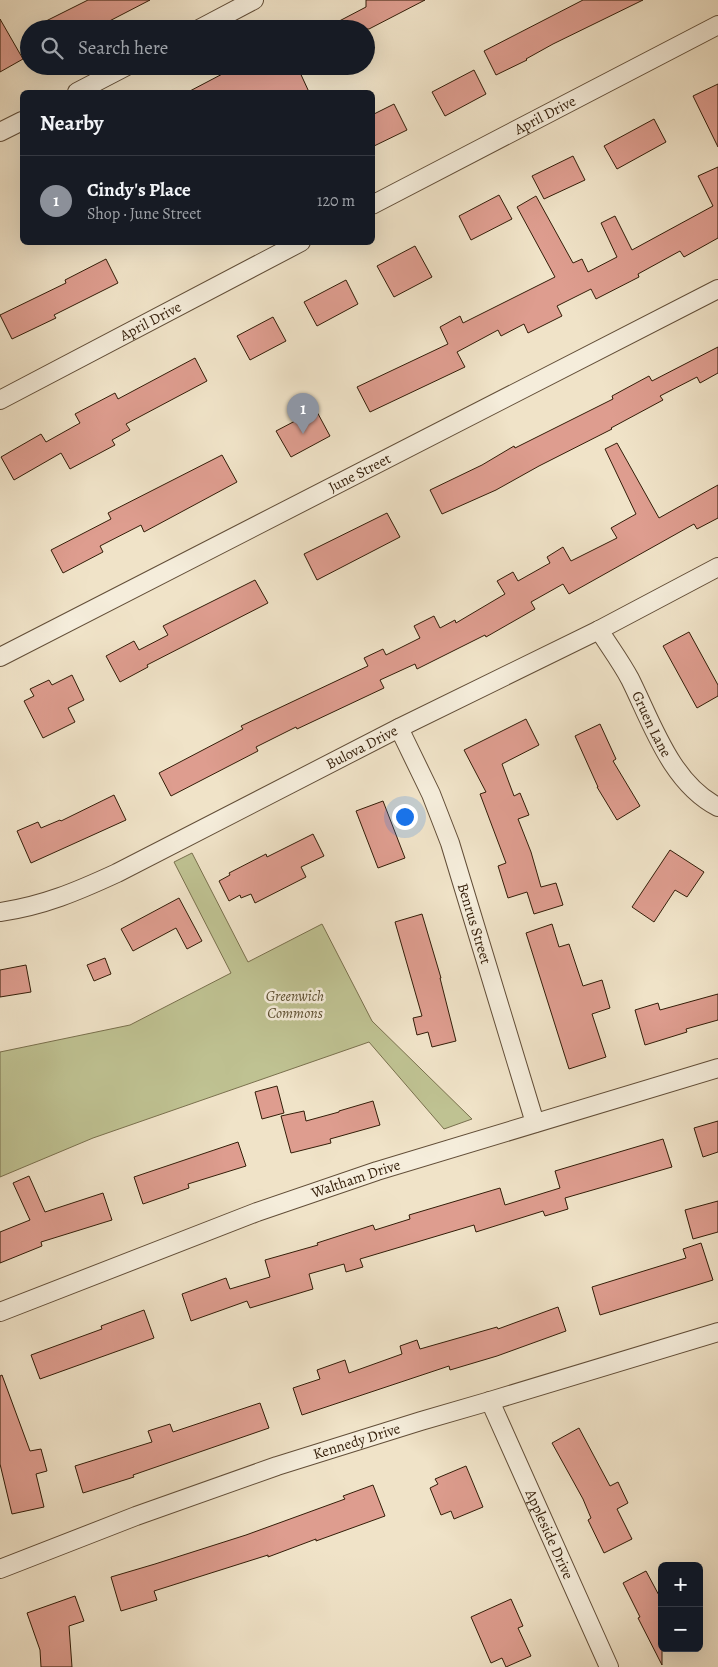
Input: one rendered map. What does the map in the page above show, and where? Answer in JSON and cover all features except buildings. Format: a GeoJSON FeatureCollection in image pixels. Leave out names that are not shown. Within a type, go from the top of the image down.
{"type":"FeatureCollection","features":[{"type":"Feature","properties":{"kind":"street"},"geometry":{"type":"LineString","coordinates":[[216,20],[254,0]]}},
{"type":"Feature","properties":{"kind":"street","name":"April Drive"},"geometry":{"type":"LineString","coordinates":[[375,203],[718,25]]}},
{"type":"Feature","properties":{"kind":"street"},"geometry":{"type":"LineString","coordinates":[[81,90],[110,75]]}},
{"type":"Feature","properties":{"kind":"street"},"geometry":{"type":"LineString","coordinates":[[0,132],[20,122]]}},
{"type":"Feature","properties":{"kind":"street","name":"April Drive"},"geometry":{"type":"LineString","coordinates":[[0,400],[295,245]]}},
{"type":"Feature","properties":{"kind":"street","name":"June Street"},"geometry":{"type":"LineString","coordinates":[[0,658],[718,289]]}},
{"type":"Feature","properties":{"kind":"street","name":"Bulova Drive"},"geometry":{"type":"LineString","coordinates":[[0,912],[23,909],[72,894],[117,873],[399,728],[599,630],[718,567]]}},
{"type":"Feature","properties":{"kind":"street","name":"Gruen Lane"},"geometry":{"type":"LineString","coordinates":[[599,630],[629,676],[662,744],[675,766],[690,786],[718,807]]}},
{"type":"Feature","properties":{"kind":"street","name":"Benrus Street"},"geometry":{"type":"LineString","coordinates":[[399,728],[431,794],[450,843],[535,1123]]}},
{"type":"Feature","properties":{"kind":"street","name":"Waltham Drive"},"geometry":{"type":"LineString","coordinates":[[0,1312],[257,1212],[377,1171],[718,1068]]}},
{"type":"Feature","properties":{"kind":"street","name":"Kennedy Drive"},"geometry":{"type":"LineString","coordinates":[[0,1569],[136,1516],[278,1466],[718,1332]]}},
{"type":"Feature","properties":{"kind":"street","name":"Appleside Drive"},"geometry":{"type":"LineString","coordinates":[[490,1401],[609,1667]]}},
{"type":"Feature","properties":{"kind":"green space","name":"Greenwich Commons"},"geometry":{"type":"Polygon","coordinates":[[[192,853],[248,962],[322,924],[372,1021],[472,1119],[444,1129],[369,1042],[93,1138],[0,1177],[0,1052],[130,1025],[231,973],[174,862],[192,853]]]}},
{"type":"Feature","properties":{"kind":"place","name":"Cindy's Place"},"geometry":{"type":"Point","coordinates":[303,434]}}]}
